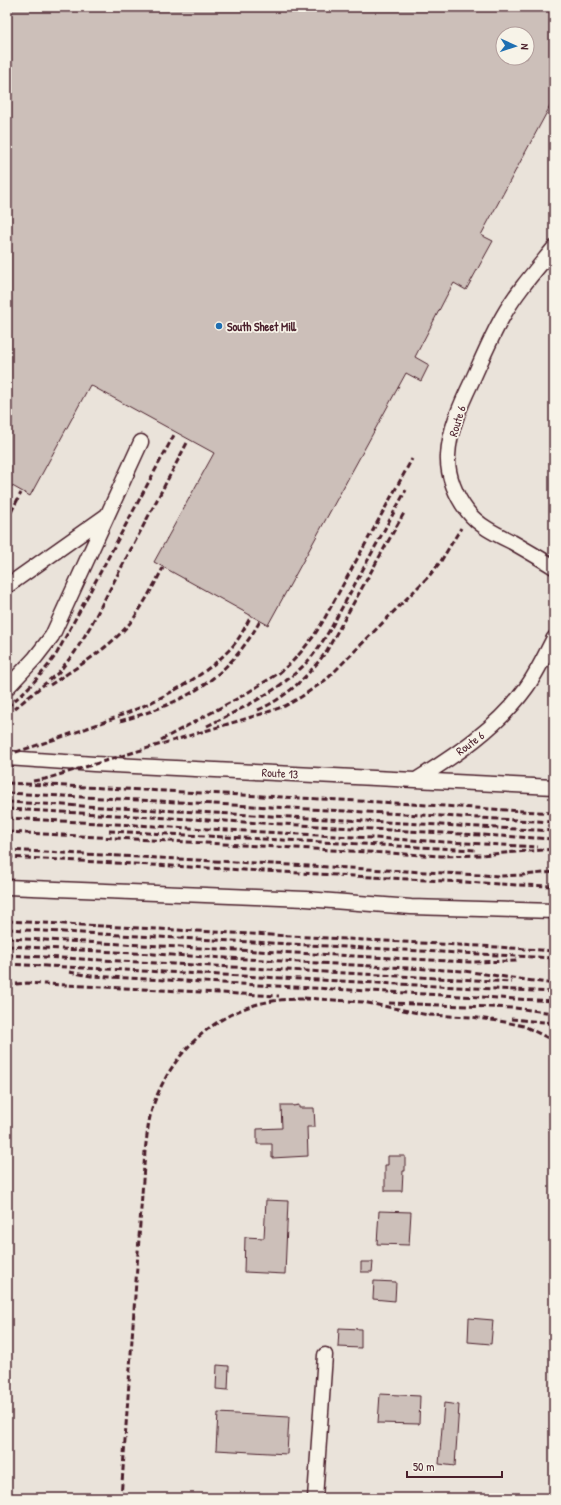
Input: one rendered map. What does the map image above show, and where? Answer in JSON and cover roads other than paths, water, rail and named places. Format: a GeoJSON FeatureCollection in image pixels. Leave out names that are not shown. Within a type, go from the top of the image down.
{"type":"FeatureCollection","features":[{"type":"Feature","properties":{"kind":"street","name":"Route 6"},"geometry":{"type":"LineString","coordinates":[[554,248],[519,291],[503,316],[490,341],[465,395],[456,419],[448,456],[449,471],[454,489],[468,512],[476,521],[487,529],[538,556],[554,567]]}},
{"type":"Feature","properties":{"kind":"street"},"geometry":{"type":"LineString","coordinates":[[7,688],[35,658],[52,636],[141,442]]}},
{"type":"Feature","properties":{"kind":"street"},"geometry":{"type":"LineString","coordinates":[[7,586],[108,515]]}},
{"type":"Feature","properties":{"kind":"street","name":"Route 6"},"geometry":{"type":"LineString","coordinates":[[416,780],[480,736],[500,718],[526,688],[554,638]]}},
{"type":"Feature","properties":{"kind":"street","name":"Route 13"},"geometry":{"type":"LineString","coordinates":[[7,758],[94,764],[554,786]]}},
{"type":"Feature","properties":{"kind":"street"},"geometry":{"type":"LineString","coordinates":[[7,887],[306,899],[411,907],[554,911]]}},
{"type":"Feature","properties":{"kind":"street"},"geometry":{"type":"LineString","coordinates":[[315,1498],[325,1355]]}},
{"type":"Feature","properties":{"kind":"railway"},"geometry":{"type":"LineString","coordinates":[[7,707],[34,682],[57,653],[174,435]]}},
{"type":"Feature","properties":{"kind":"railway"},"geometry":{"type":"LineString","coordinates":[[14,709],[58,673],[75,652],[90,627],[188,441]]}},
{"type":"Feature","properties":{"kind":"railway"},"geometry":{"type":"LineString","coordinates":[[161,740],[242,696],[279,673],[301,652],[322,623],[412,459]]}},
{"type":"Feature","properties":{"kind":"railway"},"geometry":{"type":"LineString","coordinates":[[207,726],[274,690],[308,661],[331,628],[406,490]]}},
{"type":"Feature","properties":{"kind":"railway"},"geometry":{"type":"LineString","coordinates":[[7,520],[21,493]]}},
{"type":"Feature","properties":{"kind":"railway"},"geometry":{"type":"LineString","coordinates":[[258,710],[278,699],[296,686],[312,670],[326,652],[404,513]]}},
{"type":"Feature","properties":{"kind":"railway"},"geometry":{"type":"LineString","coordinates":[[33,781],[45,779],[268,712],[285,706],[301,697],[327,679],[429,576],[441,561],[461,528]]}},
{"type":"Feature","properties":{"kind":"railway"},"geometry":{"type":"LineString","coordinates":[[50,685],[84,663],[116,638],[134,618],[163,568]]}},
{"type":"Feature","properties":{"kind":"railway"},"geometry":{"type":"LineString","coordinates":[[7,755],[108,720],[141,707],[178,689],[190,682],[222,657],[238,640],[251,616]]}},
{"type":"Feature","properties":{"kind":"railway"},"geometry":{"type":"LineString","coordinates":[[120,721],[164,706],[184,697],[202,686],[218,674],[233,659],[260,621]]}},
{"type":"Feature","properties":{"kind":"railway"},"geometry":{"type":"LineString","coordinates":[[7,783],[379,802],[554,813]]}},
{"type":"Feature","properties":{"kind":"railway"},"geometry":{"type":"LineString","coordinates":[[7,793],[554,822]]}},
{"type":"Feature","properties":{"kind":"railway"},"geometry":{"type":"LineString","coordinates":[[7,802],[554,831]]}},
{"type":"Feature","properties":{"kind":"railway"},"geometry":{"type":"LineString","coordinates":[[7,809],[554,839]]}},
{"type":"Feature","properties":{"kind":"railway"},"geometry":{"type":"LineString","coordinates":[[7,818],[538,847]]}},
{"type":"Feature","properties":{"kind":"railway"},"geometry":{"type":"LineString","coordinates":[[109,831],[476,850]]}},
{"type":"Feature","properties":{"kind":"railway"},"geometry":{"type":"LineString","coordinates":[[7,832],[441,856],[481,855],[554,849]]}},
{"type":"Feature","properties":{"kind":"railway"},"geometry":{"type":"LineString","coordinates":[[7,850],[500,876],[554,872]]}},
{"type":"Feature","properties":{"kind":"railway"},"geometry":{"type":"LineString","coordinates":[[7,857],[554,886]]}},
{"type":"Feature","properties":{"kind":"railway"},"geometry":{"type":"LineString","coordinates":[[7,921],[554,951]]}},
{"type":"Feature","properties":{"kind":"railway"},"geometry":{"type":"LineString","coordinates":[[7,929],[554,958]]}},
{"type":"Feature","properties":{"kind":"railway"},"geometry":{"type":"LineString","coordinates":[[7,938],[469,962],[518,961]]}},
{"type":"Feature","properties":{"kind":"railway"},"geometry":{"type":"LineString","coordinates":[[7,946],[464,971],[554,984]]}},
{"type":"Feature","properties":{"kind":"railway"},"geometry":{"type":"LineString","coordinates":[[7,955],[512,982]]}},
{"type":"Feature","properties":{"kind":"railway"},"geometry":{"type":"LineString","coordinates":[[7,964],[554,992]]}},
{"type":"Feature","properties":{"kind":"railway"},"geometry":{"type":"LineString","coordinates":[[69,972],[91,976],[554,1001]]}},
{"type":"Feature","properties":{"kind":"railway"},"geometry":{"type":"LineString","coordinates":[[7,985],[27,983],[279,996]]}},
{"type":"Feature","properties":{"kind":"railway"},"geometry":{"type":"LineString","coordinates":[[304,998],[363,1002],[428,1015],[471,1017],[505,1022],[524,1026],[554,1041]]}},
{"type":"Feature","properties":{"kind":"railway"},"geometry":{"type":"LineString","coordinates":[[121,1498],[145,1151],[152,1109],[169,1071],[195,1040],[211,1027],[228,1016],[267,1002],[278,1000],[310,999]]}},
{"type":"Feature","properties":{"kind":"railway"},"geometry":{"type":"LineString","coordinates":[[389,1003],[515,1008],[554,1013]]}},
{"type":"Feature","properties":{"kind":"railway"},"geometry":{"type":"LineString","coordinates":[[511,1019],[554,1023]]}},
{"type":"Feature","properties":{"kind":"place","name":"South Sheet Mill"},"geometry":{"type":"Point","coordinates":[219,326]}}]}
